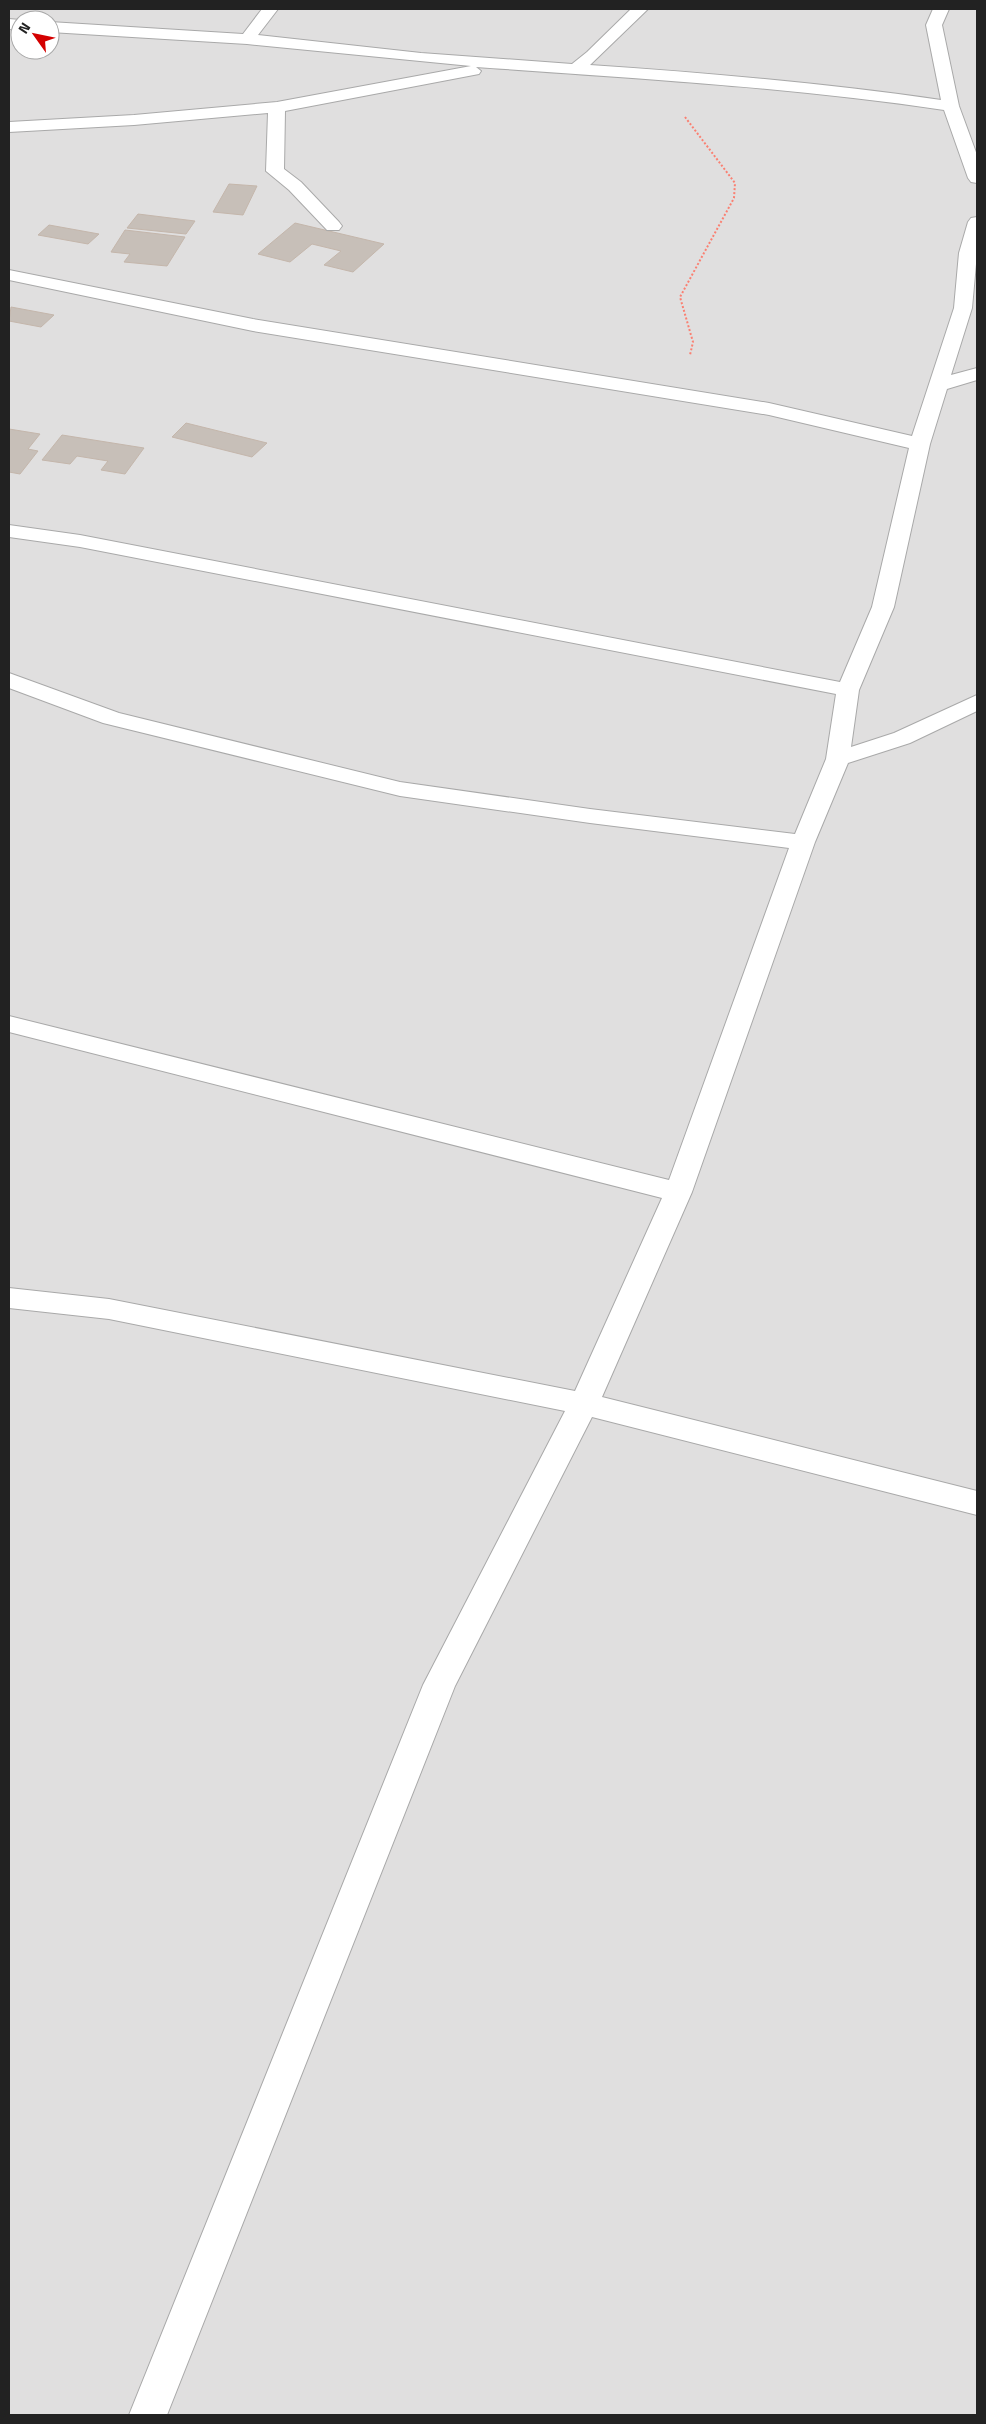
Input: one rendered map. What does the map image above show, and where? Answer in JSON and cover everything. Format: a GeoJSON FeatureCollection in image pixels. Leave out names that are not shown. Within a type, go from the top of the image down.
{"type":"FeatureCollection","features":[{"type":"Feature","properties":{"kind":"street"},"geometry":{"type":"LineString","coordinates":[[9,14],[13,9]]}},
{"type":"Feature","properties":{"kind":"street"},"geometry":{"type":"LineString","coordinates":[[247,39],[270,9]]}},
{"type":"Feature","properties":{"kind":"street"},"geometry":{"type":"LineString","coordinates":[[576,68],[593,55],[640,9]]}},
{"type":"Feature","properties":{"kind":"street"},"geometry":{"type":"LineString","coordinates":[[941,9],[934,25],[951,106],[977,178]]}},
{"type":"Feature","properties":{"kind":"street"},"geometry":{"type":"LineString","coordinates":[[60,27],[247,39],[421,58],[738,80],[862,92],[951,106]]}},
{"type":"Feature","properties":{"kind":"street"},"geometry":{"type":"LineString","coordinates":[[9,127],[134,120],[277,107],[517,64]]}},
{"type":"Feature","properties":{"kind":"street"},"geometry":{"type":"LineString","coordinates":[[277,107],[274,146],[275,171],[295,186],[333,226]]}},
{"type":"Feature","properties":{"kind":"street"},"geometry":{"type":"LineString","coordinates":[[148,2415],[439,1685],[584,1404],[678,1192],[803,842],[838,759],[848,690],[883,607],[920,444],[963,308],[968,253],[977,222]]}},
{"type":"Feature","properties":{"kind":"street"},"geometry":{"type":"LineString","coordinates":[[9,275],[253,325],[477,363],[769,409],[920,444]]}},
{"type":"Feature","properties":{"kind":"street"},"geometry":{"type":"LineString","coordinates":[[939,385],[977,374]]}},
{"type":"Feature","properties":{"kind":"street"},"geometry":{"type":"LineString","coordinates":[[9,531],[80,541],[848,690]]}},
{"type":"Feature","properties":{"kind":"street"},"geometry":{"type":"LineString","coordinates":[[9,680],[111,718],[400,789],[590,816],[803,842]]}},
{"type":"Feature","properties":{"kind":"street"},"geometry":{"type":"LineString","coordinates":[[838,759],[902,738],[977,702]]}},
{"type":"Feature","properties":{"kind":"street"},"geometry":{"type":"LineString","coordinates":[[9,1024],[678,1192]]}},
{"type":"Feature","properties":{"kind":"street"},"geometry":{"type":"LineString","coordinates":[[9,1298],[109,1310],[584,1404],[977,1503]]}},
{"type":"Feature","properties":{"kind":"path"},"geometry":{"type":"LineString","coordinates":[[651,73],[735,183],[734,198],[680,297],[693,342],[686,365],[672,393]]}},
{"type":"Feature","properties":{"kind":"shaded area"},"geometry":{"type":"Polygon","coordinates":[[[9,9],[977,9],[977,2415],[9,2415],[9,9]]]}},
{"type":"Feature","properties":{"kind":"building"},"geometry":{"type":"Polygon","coordinates":[[[229,184],[257,186],[243,215],[213,212],[229,184]]]}},
{"type":"Feature","properties":{"kind":"building"},"geometry":{"type":"Polygon","coordinates":[[[138,214],[195,221],[186,234],[127,228],[138,214]]]}},
{"type":"Feature","properties":{"kind":"building"},"geometry":{"type":"Polygon","coordinates":[[[295,223],[384,244],[353,272],[324,265],[341,251],[312,244],[290,262],[258,254],[295,223]]]}},
{"type":"Feature","properties":{"kind":"building"},"geometry":{"type":"Polygon","coordinates":[[[49,225],[99,234],[88,244],[38,235],[49,225]]]}},
{"type":"Feature","properties":{"kind":"building"},"geometry":{"type":"Polygon","coordinates":[[[125,230],[185,237],[167,266],[124,262],[130,254],[111,252],[125,230]]]}},
{"type":"Feature","properties":{"kind":"building"},"geometry":{"type":"Polygon","coordinates":[[[11,307],[54,315],[41,327],[9,321],[11,307]]]}},
{"type":"Feature","properties":{"kind":"building"},"geometry":{"type":"Polygon","coordinates":[[[186,423],[267,443],[252,457],[172,437],[186,423]]]}},
{"type":"Feature","properties":{"kind":"building"},"geometry":{"type":"Polygon","coordinates":[[[9,429],[40,434],[28,449],[38,451],[20,474],[9,472],[9,429]]]}},
{"type":"Feature","properties":{"kind":"building"},"geometry":{"type":"Polygon","coordinates":[[[62,435],[144,448],[125,474],[101,470],[108,461],[77,456],[70,464],[42,460],[62,435]]]}}]}
